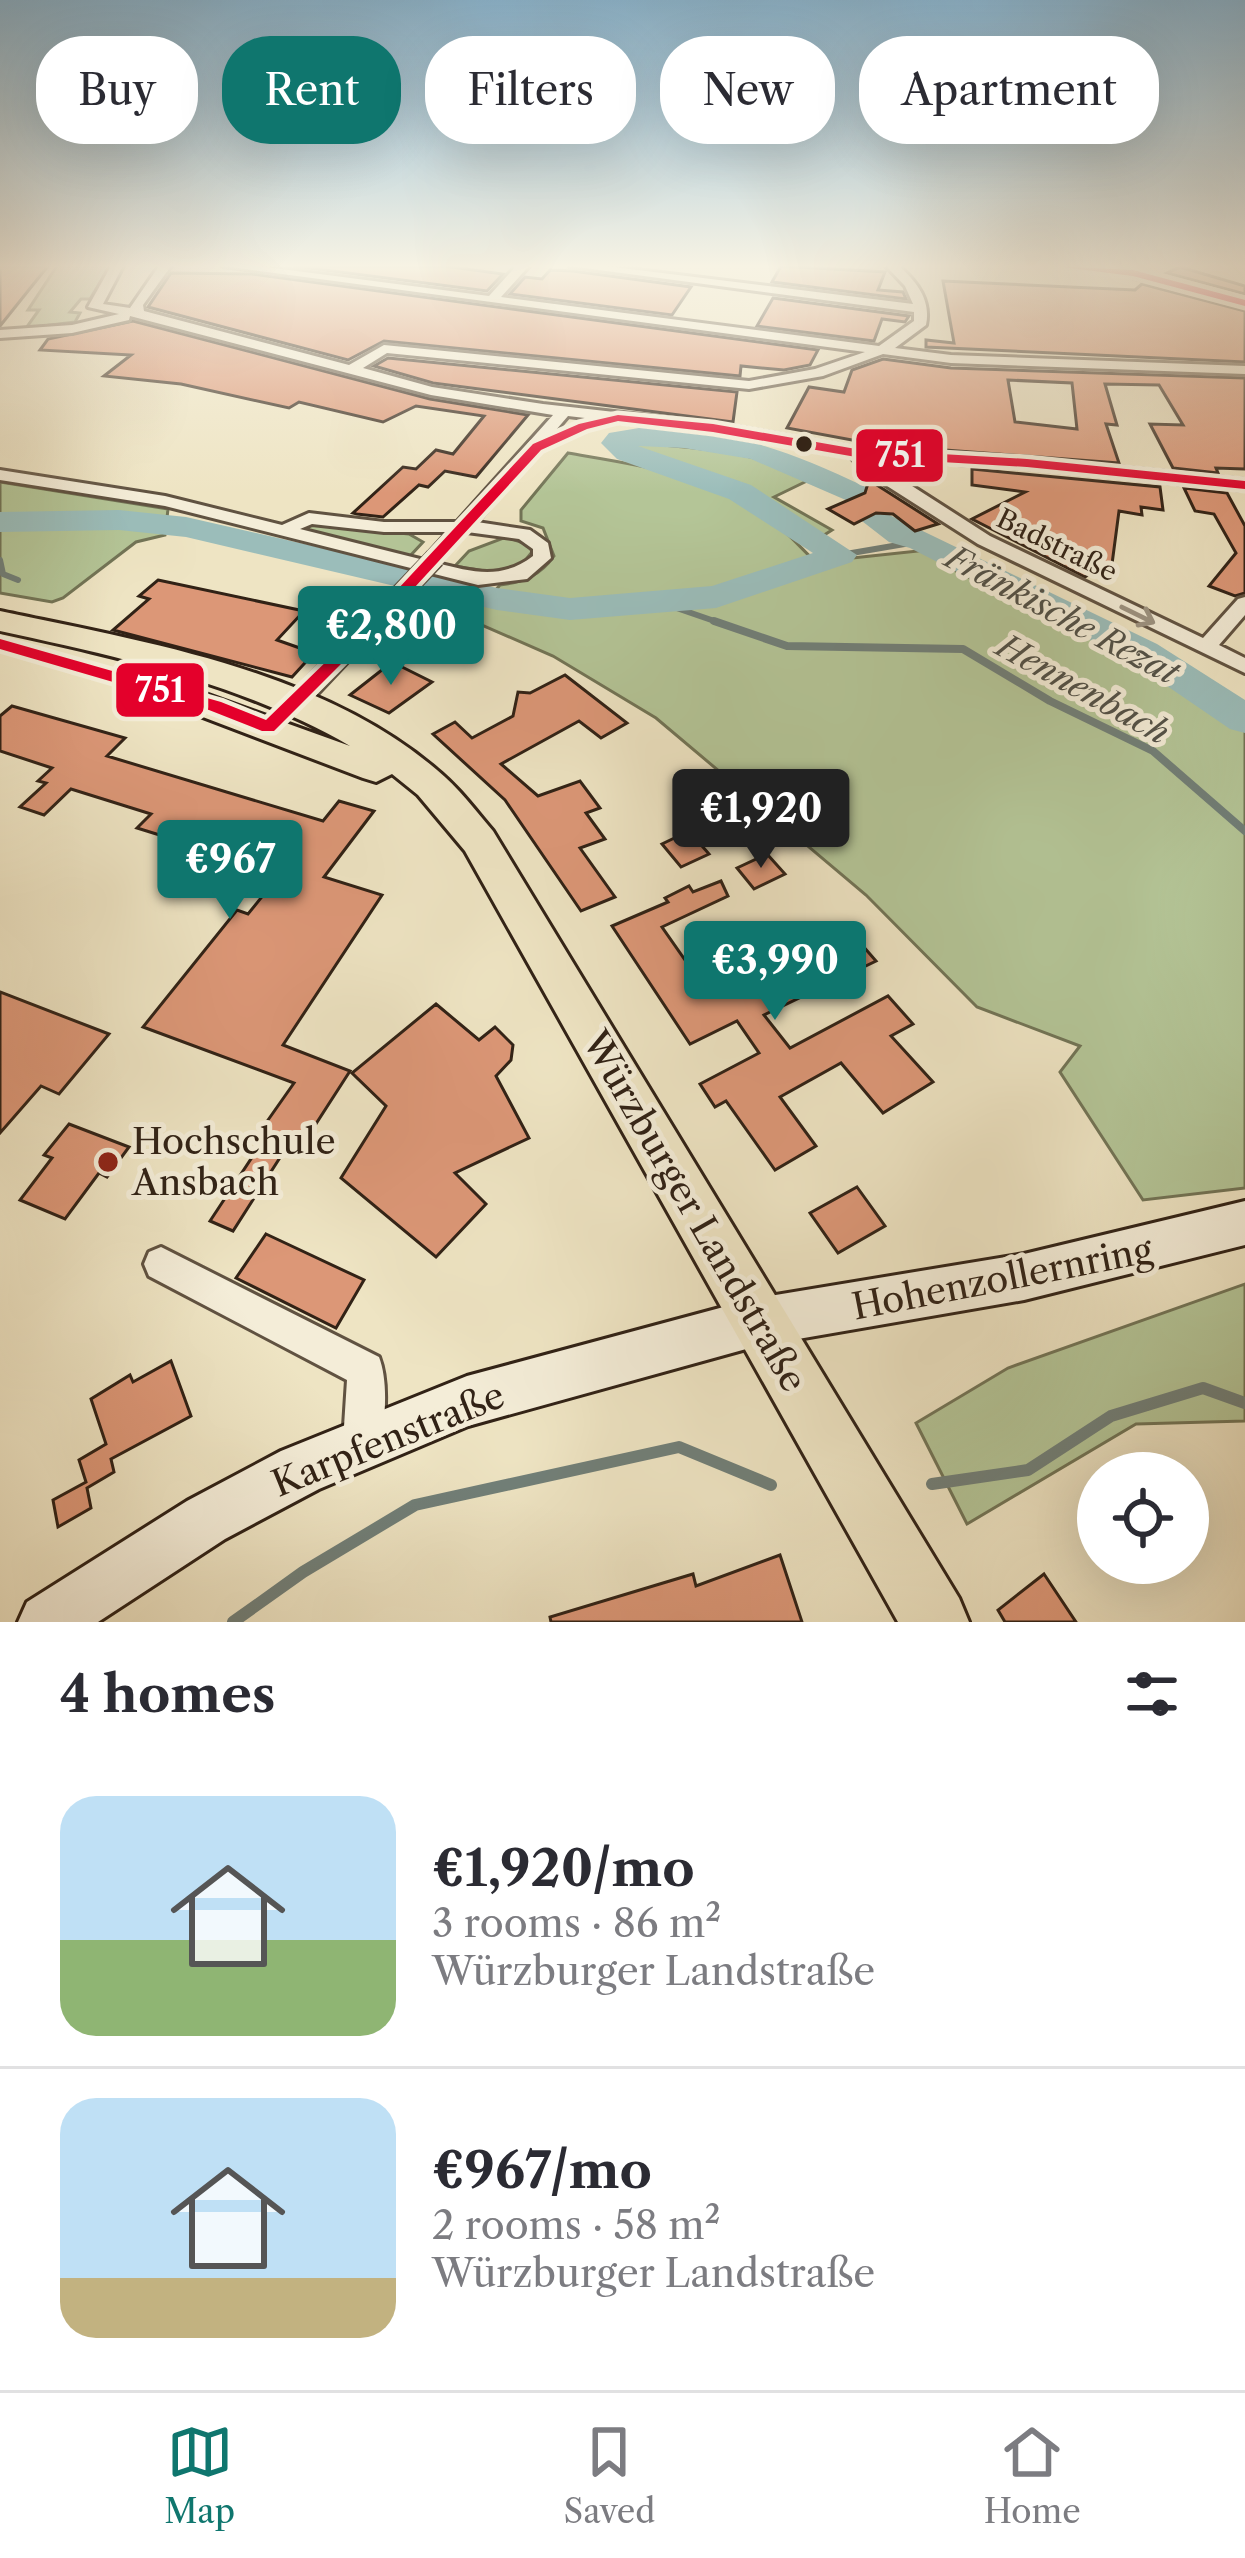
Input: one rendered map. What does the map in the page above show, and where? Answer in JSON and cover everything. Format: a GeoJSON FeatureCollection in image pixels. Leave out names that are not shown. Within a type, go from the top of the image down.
{"type":"FeatureCollection","features":[{"type":"Feature","properties":{"kind":"main road"},"geometry":{"type":"LineString","coordinates":[[0,621],[142,657],[282,715]]}},
{"type":"Feature","properties":{"kind":"main road"},"geometry":{"type":"LineString","coordinates":[[0,644],[215,706],[282,715]]}},
{"type":"Feature","properties":{"kind":"main road","name":"Würzburger Landstraße"},"geometry":{"type":"LineString","coordinates":[[282,715],[446,807],[479,841],[935,1622]]}},
{"type":"Feature","properties":{"kind":"main road","name":"Hohenzollernring"},"geometry":{"type":"LineString","coordinates":[[757,1322],[1024,1277],[1245,1223]]}},
{"type":"Feature","properties":{"kind":"main road","name":"Karpfenstraße"},"geometry":{"type":"LineString","coordinates":[[47,1622],[206,1520],[362,1442],[529,1382],[757,1322]]}},
{"type":"Feature","properties":{"kind":"street"},"geometry":{"type":"LineString","coordinates":[[245,342],[430,391],[563,412],[713,428],[856,453],[1027,463],[1238,485],[1245,510]]}},
{"type":"Feature","properties":{"kind":"street"},"geometry":{"type":"LineString","coordinates":[[816,342],[1024,364],[1245,370]]}},
{"type":"Feature","properties":{"kind":"street"},"geometry":{"type":"LineString","coordinates":[[350,370],[384,349],[749,385],[801,376],[882,350],[894,342]]}},
{"type":"Feature","properties":{"kind":"street"},"geometry":{"type":"LineString","coordinates":[[282,715],[463,528],[563,412]]}},
{"type":"Feature","properties":{"kind":"street"},"geometry":{"type":"LineString","coordinates":[[536,447],[583,426],[618,418]]}},
{"type":"Feature","properties":{"kind":"street","name":"Badstraße"},"geometry":{"type":"LineString","coordinates":[[856,453],[868,466],[984,540],[1245,666]]}},
{"type":"Feature","properties":{"kind":"street"},"geometry":{"type":"LineString","coordinates":[[0,475],[113,490],[478,578],[520,575],[542,558],[542,547],[524,534],[309,518],[285,530]]}},
{"type":"Feature","properties":{"kind":"street"},"geometry":{"type":"LineString","coordinates":[[1205,647],[1245,603]]}},
{"type":"Feature","properties":{"kind":"street"},"geometry":{"type":"LineString","coordinates":[[161,1264],[366,1370],[362,1442]]}},
{"type":"Feature","properties":{"kind":"green space"},"geometry":{"type":"Polygon","coordinates":[[[634,446],[750,457],[813,478],[774,497],[832,530],[821,537],[733,481],[639,451],[634,446]]]}},
{"type":"Feature","properties":{"kind":"green space"},"geometry":{"type":"Polygon","coordinates":[[[568,453],[666,472],[737,497],[775,522],[821,567],[843,559],[927,550],[956,571],[1135,660],[1245,730],[1245,1188],[1143,1200],[1060,1072],[1080,1046],[977,1007],[866,895],[656,718],[553,656],[470,620],[500,585],[531,577],[554,556],[543,528],[521,521],[521,510],[568,453]]]}},
{"type":"Feature","properties":{"kind":"green space"},"geometry":{"type":"Polygon","coordinates":[[[0,482],[168,509],[165,535],[136,542],[52,602],[0,593],[0,482]]]}},
{"type":"Feature","properties":{"kind":"green space"},"geometry":{"type":"Polygon","coordinates":[[[309,524],[409,534],[423,542],[409,557],[305,530],[309,524]]]}},
{"type":"Feature","properties":{"kind":"green space"},"geometry":{"type":"Polygon","coordinates":[[[506,537],[529,545],[532,552],[519,568],[490,572],[455,566],[469,551],[506,537]]]}},
{"type":"Feature","properties":{"kind":"green space"},"geometry":{"type":"Polygon","coordinates":[[[1245,1284],[1245,1421],[1136,1424],[1089,1452],[1077,1452],[1077,1459],[967,1524],[916,1423],[1008,1368],[1245,1284]]]}},
{"type":"Feature","properties":{"kind":"building"},"geometry":{"type":"Polygon","coordinates":[[[46,342],[212,342],[430,399],[528,415],[476,477],[445,471],[428,487],[419,485],[383,517],[357,514],[353,513],[403,467],[416,469],[436,450],[453,454],[484,416],[416,406],[383,422],[299,402],[289,408],[181,384],[104,376],[131,355],[40,350],[46,342]]]}},
{"type":"Feature","properties":{"kind":"building"},"geometry":{"type":"Polygon","coordinates":[[[279,342],[383,342],[348,360],[279,342]]]}},
{"type":"Feature","properties":{"kind":"building"},"geometry":{"type":"Polygon","coordinates":[[[391,342],[756,342],[818,350],[810,365],[784,370],[741,366],[740,376],[391,342]]]}},
{"type":"Feature","properties":{"kind":"building"},"geometry":{"type":"Polygon","coordinates":[[[926,342],[1245,342],[1245,362],[926,347],[926,342]]]}},
{"type":"Feature","properties":{"kind":"building"},"geometry":{"type":"Polygon","coordinates":[[[388,358],[737,392],[733,422],[433,383],[374,366],[388,358]]]}},
{"type":"Feature","properties":{"kind":"building"},"geometry":{"type":"Polygon","coordinates":[[[883,359],[951,368],[1245,378],[1245,469],[1216,468],[1218,473],[1173,468],[1150,424],[1183,425],[1159,385],[1105,384],[1117,425],[1106,424],[1119,463],[879,445],[787,428],[809,387],[844,392],[852,370],[883,359]],[[1008,380],[1015,422],[1077,429],[1072,383],[1008,380]]]}},
{"type":"Feature","properties":{"kind":"building"},"geometry":{"type":"Polygon","coordinates":[[[972,469],[1160,487],[1163,510],[1141,507],[1142,515],[1119,511],[1112,564],[1085,577],[972,519],[1025,492],[972,485],[972,469]]]}},
{"type":"Feature","properties":{"kind":"building"},"geometry":{"type":"Polygon","coordinates":[[[869,480],[938,524],[915,531],[893,514],[876,513],[854,524],[828,509],[865,493],[869,480]]]}},
{"type":"Feature","properties":{"kind":"building"},"geometry":{"type":"Polygon","coordinates":[[[1184,488],[1227,493],[1245,526],[1245,593],[1235,596],[1209,586],[1236,553],[1214,514],[1195,511],[1184,488]]]}},
{"type":"Feature","properties":{"kind":"building"},"geometry":{"type":"Polygon","coordinates":[[[158,580],[304,611],[277,640],[314,653],[292,677],[113,630],[149,599],[139,596],[158,580]]]}},
{"type":"Feature","properties":{"kind":"building"},"geometry":{"type":"Polygon","coordinates":[[[392,662],[432,682],[389,713],[350,695],[392,662]]]}},
{"type":"Feature","properties":{"kind":"building"},"geometry":{"type":"Polygon","coordinates":[[[565,675],[627,723],[601,738],[579,721],[501,764],[538,796],[580,781],[600,808],[586,813],[605,839],[580,848],[615,897],[581,911],[505,800],[433,734],[455,722],[472,738],[513,716],[518,692],[530,693],[565,675]]]}},
{"type":"Feature","properties":{"kind":"building"},"geometry":{"type":"Polygon","coordinates":[[[12,706],[125,738],[107,756],[323,821],[339,801],[374,811],[324,877],[382,895],[283,1045],[350,1071],[301,1147],[290,1142],[233,1231],[210,1221],[268,1133],[261,1130],[294,1083],[143,1027],[237,910],[248,914],[293,858],[208,831],[195,846],[137,828],[151,814],[71,789],[44,815],[20,807],[46,783],[38,781],[52,768],[0,751],[0,716],[12,706]]]}},
{"type":"Feature","properties":{"kind":"building"},"geometry":{"type":"Polygon","coordinates":[[[689,831],[709,854],[681,867],[662,844],[689,831]]]}},
{"type":"Feature","properties":{"kind":"building"},"geometry":{"type":"Polygon","coordinates":[[[767,854],[785,874],[754,889],[737,868],[767,854]]]}},
{"type":"Feature","properties":{"kind":"building"},"geometry":{"type":"Polygon","coordinates":[[[721,881],[728,896],[662,927],[704,987],[843,923],[876,961],[764,1015],[790,1048],[888,996],[913,1024],[891,1036],[933,1082],[883,1113],[841,1063],[780,1097],[816,1146],[775,1170],[726,1101],[715,1107],[700,1084],[759,1053],[737,1021],[690,1044],[612,926],[668,902],[665,898],[689,886],[693,892],[721,881]]]}},
{"type":"Feature","properties":{"kind":"building"},"geometry":{"type":"Polygon","coordinates":[[[0,992],[109,1034],[59,1094],[41,1086],[0,1133],[0,992]]]}},
{"type":"Feature","properties":{"kind":"building"},"geometry":{"type":"Polygon","coordinates":[[[436,1004],[479,1040],[495,1027],[513,1045],[511,1060],[496,1076],[529,1138],[455,1173],[486,1204],[436,1257],[341,1178],[386,1106],[352,1073],[436,1004]]]}},
{"type":"Feature","properties":{"kind":"building"},"geometry":{"type":"Polygon","coordinates":[[[69,1124],[129,1147],[107,1177],[99,1173],[65,1219],[20,1200],[52,1158],[44,1155],[69,1124]]]}},
{"type":"Feature","properties":{"kind":"building"},"geometry":{"type":"Polygon","coordinates":[[[857,1187],[885,1226],[838,1253],[810,1213],[857,1187]]]}},
{"type":"Feature","properties":{"kind":"building"},"geometry":{"type":"Polygon","coordinates":[[[266,1234],[364,1280],[336,1328],[236,1278],[266,1234]]]}},
{"type":"Feature","properties":{"kind":"building"},"geometry":{"type":"Polygon","coordinates":[[[171,1361],[191,1416],[111,1459],[114,1472],[87,1488],[91,1508],[58,1527],[53,1500],[86,1482],[79,1460],[106,1444],[91,1399],[130,1375],[133,1382],[171,1361]]]}},
{"type":"Feature","properties":{"kind":"building"},"geometry":{"type":"Polygon","coordinates":[[[780,1555],[802,1622],[551,1622],[550,1617],[693,1574],[696,1586],[780,1555]]]}},
{"type":"Feature","properties":{"kind":"building"},"geometry":{"type":"Polygon","coordinates":[[[1044,1574],[1076,1622],[1005,1622],[998,1610],[1044,1574]]]}},
{"type":"Feature","properties":{"kind":"waterway","name":"Fränkische Rezat"},"geometry":{"type":"LineString","coordinates":[[0,522],[119,520],[186,527],[497,599],[570,609],[716,597],[840,555],[740,492],[628,453],[616,443],[620,439],[684,439],[757,452],[796,464],[855,494]]}},
{"type":"Feature","properties":{"kind":"waterway","name":"Fränkische Rezat"},"geometry":{"type":"LineString","coordinates":[[875,518],[1143,652],[1245,719]]}},
{"type":"Feature","properties":{"kind":"waterway"},"geometry":{"type":"LineString","coordinates":[[840,555],[922,541]]}},
{"type":"Feature","properties":{"kind":"waterway"},"geometry":{"type":"LineString","coordinates":[[0,560],[3,574],[18,580]]}},
{"type":"Feature","properties":{"kind":"waterway","name":"Hennenbach"},"geometry":{"type":"LineString","coordinates":[[665,604],[723,624]]}},
{"type":"Feature","properties":{"kind":"waterway","name":"Hennenbach"},"geometry":{"type":"LineString","coordinates":[[714,621],[787,646],[963,649],[1050,701],[1153,751],[1245,831]]}},
{"type":"Feature","properties":{"kind":"waterway","name":"Hennenbach"},"geometry":{"type":"LineString","coordinates":[[932,1484],[1028,1470],[1111,1416],[1203,1388],[1245,1403]]}},
{"type":"Feature","properties":{"kind":"waterway","name":"Hennenbach"},"geometry":{"type":"LineString","coordinates":[[233,1622],[303,1572],[415,1505],[679,1447],[771,1485]]}},
{"type":"Feature","properties":{"kind":"transit line","name":"751"},"geometry":{"type":"LineString","coordinates":[[0,644],[215,706],[268,727],[375,622],[537,447],[583,426],[618,418],[713,428],[856,453],[1027,463],[1245,485]]}},
{"type":"Feature","properties":{"kind":"place","name":"Hochschule Ansbach"},"geometry":{"type":"Point","coordinates":[108,1162]}}]}
